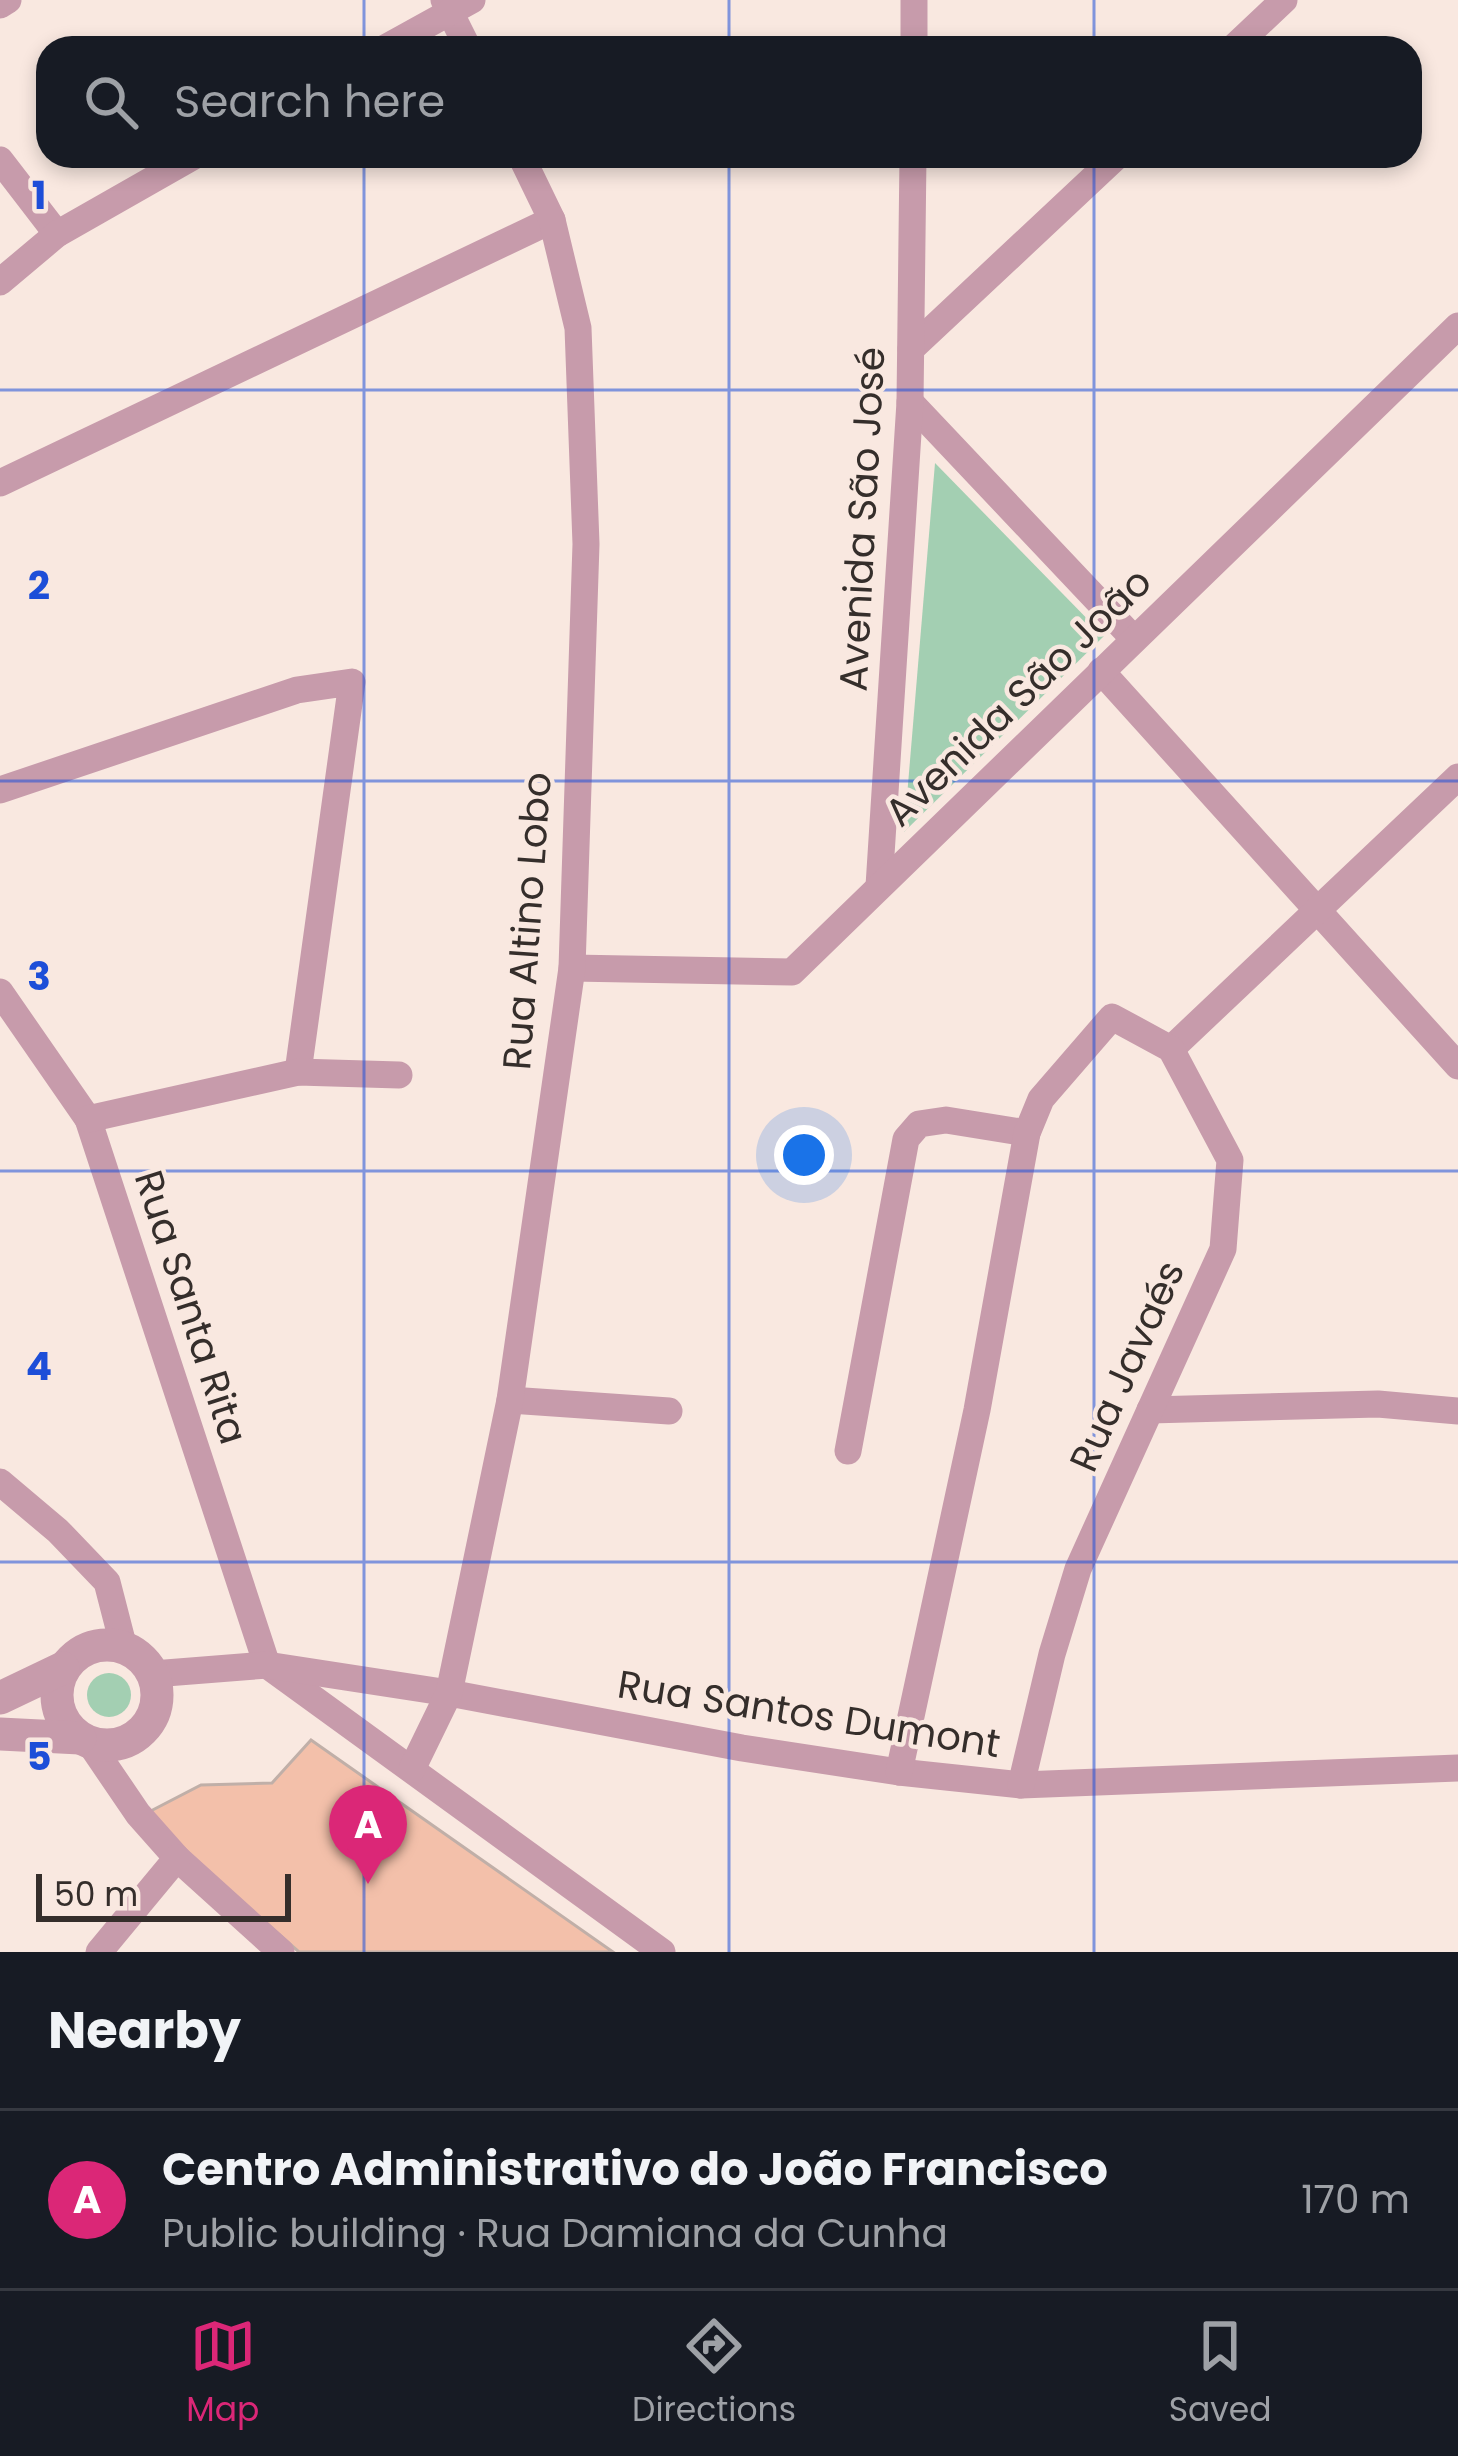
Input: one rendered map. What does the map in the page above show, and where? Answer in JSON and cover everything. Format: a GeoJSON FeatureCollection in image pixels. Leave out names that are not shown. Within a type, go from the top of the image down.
{"type":"FeatureCollection","features":[{"type":"Feature","properties":{"kind":"street"},"geometry":{"type":"LineString","coordinates":[[914,0],[914,36]]}},
{"type":"Feature","properties":{"kind":"street"},"geometry":{"type":"LineString","coordinates":[[1246,36],[1284,0]]}},
{"type":"Feature","properties":{"kind":"street"},"geometry":{"type":"LineString","coordinates":[[405,36],[455,4],[464,36]]}},
{"type":"Feature","properties":{"kind":"street"},"geometry":{"type":"LineString","coordinates":[[0,160],[57,234]]}},
{"type":"Feature","properties":{"kind":"street"},"geometry":{"type":"LineString","coordinates":[[0,283],[57,234],[173,168]]}},
{"type":"Feature","properties":{"kind":"street","name":"Rua Altino Lobo"},"geometry":{"type":"LineString","coordinates":[[412,1769],[449,1693],[510,1400],[572,968],[586,544],[578,328],[552,220],[526,168]]}},
{"type":"Feature","properties":{"kind":"street","name":"Avenida São José"},"geometry":{"type":"LineString","coordinates":[[879,886],[910,402],[913,168]]}},
{"type":"Feature","properties":{"kind":"street"},"geometry":{"type":"LineString","coordinates":[[911,349],[1104,168]]}},
{"type":"Feature","properties":{"kind":"street"},"geometry":{"type":"LineString","coordinates":[[0,484],[552,220]]}},
{"type":"Feature","properties":{"kind":"street","name":"Avenida São João"},"geometry":{"type":"LineString","coordinates":[[572,968],[792,973],[1458,326]]}},
{"type":"Feature","properties":{"kind":"street"},"geometry":{"type":"LineString","coordinates":[[910,402],[1133,639]]}},
{"type":"Feature","properties":{"kind":"street"},"geometry":{"type":"LineString","coordinates":[[1101,671],[1458,1066]]}},
{"type":"Feature","properties":{"kind":"street"},"geometry":{"type":"LineString","coordinates":[[0,790],[297,690],[352,682],[298,1072]]}},
{"type":"Feature","properties":{"kind":"street"},"geometry":{"type":"LineString","coordinates":[[898,1772],[977,1410],[1027,1133],[1041,1099],[1112,1017],[1171,1049],[1458,777]]}},
{"type":"Feature","properties":{"kind":"street","name":"Rua Santa Rita"},"geometry":{"type":"LineString","coordinates":[[0,992],[88,1119],[267,1665]]}},
{"type":"Feature","properties":{"kind":"street","name":"Rua Javaés"},"geometry":{"type":"LineString","coordinates":[[1021,1785],[1078,1569],[1223,1250],[1230,1160],[1171,1049]]}},
{"type":"Feature","properties":{"kind":"street"},"geometry":{"type":"LineString","coordinates":[[88,1119],[298,1072],[398,1075]]}},
{"type":"Feature","properties":{"kind":"street"},"geometry":{"type":"LineString","coordinates":[[848,1451],[906,1139],[919,1124],[946,1120],[1027,1133]]}},
{"type":"Feature","properties":{"kind":"street"},"geometry":{"type":"LineString","coordinates":[[510,1400],[669,1412]]}},
{"type":"Feature","properties":{"kind":"street"},"geometry":{"type":"LineString","coordinates":[[1150,1410],[1378,1404],[1458,1411]]}},
{"type":"Feature","properties":{"kind":"street"},"geometry":{"type":"LineString","coordinates":[[0,1482],[107,1582],[124,1648]]}},
{"type":"Feature","properties":{"kind":"street"},"geometry":{"type":"LineString","coordinates":[[0,1698],[63,1668],[77,1654],[95,1646],[124,1648],[141,1658],[153,1674],[156,1703],[143,1730],[118,1744],[0,1734]]}},
{"type":"Feature","properties":{"kind":"street"},"geometry":{"type":"LineString","coordinates":[[267,1665],[662,1952]]}},
{"type":"Feature","properties":{"kind":"street","name":"Rua Santos Dumont"},"geometry":{"type":"LineString","coordinates":[[153,1674],[267,1665],[449,1693],[742,1748],[1021,1785],[1458,1768]]}},
{"type":"Feature","properties":{"kind":"street"},"geometry":{"type":"LineString","coordinates":[[63,1668],[57,1706],[66,1724],[85,1740],[138,1814],[177,1858],[280,1952]]}},
{"type":"Feature","properties":{"kind":"street"},"geometry":{"type":"LineString","coordinates":[[99,1952],[177,1858]]}},
{"type":"Feature","properties":{"kind":"green space"},"geometry":{"type":"Polygon","coordinates":[[[935,463],[1104,636],[904,832],[935,463]]]}},
{"type":"Feature","properties":{"kind":"green space"},"geometry":{"type":"Polygon","coordinates":[[[109,1673],[125,1679],[131,1695],[125,1711],[109,1717],[93,1711],[87,1695],[93,1679],[109,1673]]]}},
{"type":"Feature","properties":{"kind":"building"},"geometry":{"type":"Polygon","coordinates":[[[311,1740],[613,1952],[299,1952],[143,1815],[201,1785],[272,1783],[311,1740]]]}},
{"type":"Feature","properties":{"kind":"place","name":"Centro Administrativo do João Francisco"},"geometry":{"type":"Point","coordinates":[368,1884]}}]}
